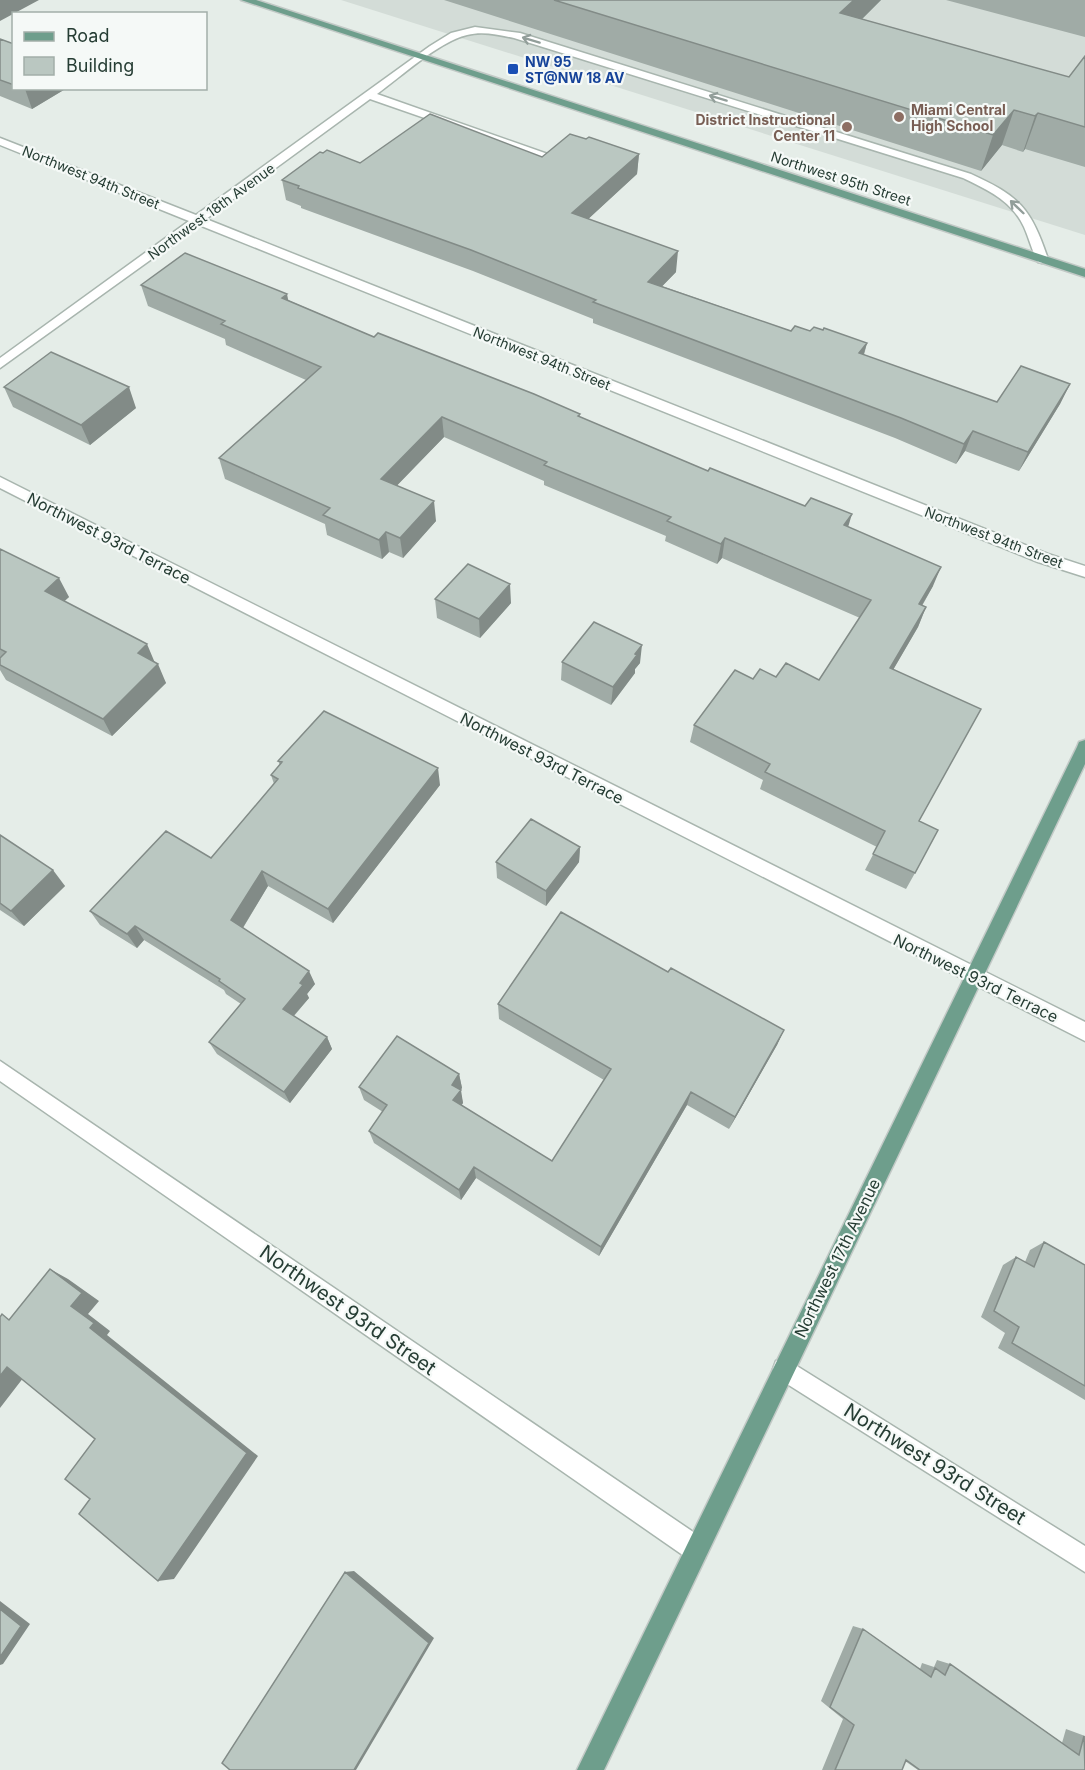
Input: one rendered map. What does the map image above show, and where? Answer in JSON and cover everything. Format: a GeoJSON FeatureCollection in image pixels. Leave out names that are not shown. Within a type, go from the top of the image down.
{"type":"FeatureCollection","features":[{"type":"Feature","properties":{"kind":"main road","name":"Northwest 95th Street"},"geometry":{"type":"LineString","coordinates":[[246,0],[1085,273]]}},
{"type":"Feature","properties":{"kind":"main road","name":"Northwest 17th Avenue"},"geometry":{"type":"LineString","coordinates":[[590,1770],[1085,747]]}},
{"type":"Feature","properties":{"kind":"street","name":"Northwest 18th Avenue"},"geometry":{"type":"LineString","coordinates":[[0,364],[455,33],[501,32],[951,170],[985,184],[1017,205],[1032,228],[1042,259]]}},
{"type":"Feature","properties":{"kind":"street"},"geometry":{"type":"LineString","coordinates":[[369,95],[555,160]]}},
{"type":"Feature","properties":{"kind":"street","name":"Northwest 94th Street"},"geometry":{"type":"LineString","coordinates":[[0,141],[1043,558],[1085,572]]}},
{"type":"Feature","properties":{"kind":"street","name":"Northwest 93rd Terrace"},"geometry":{"type":"LineString","coordinates":[[0,482],[1085,1032]]}},
{"type":"Feature","properties":{"kind":"street","name":"Northwest 93rd Street"},"geometry":{"type":"LineString","coordinates":[[0,1070],[696,1550]]}},
{"type":"Feature","properties":{"kind":"street","name":"Northwest 93rd Street"},"geometry":{"type":"LineString","coordinates":[[784,1369],[1085,1560]]}},
{"type":"Feature","properties":{"kind":"shaded area","name":"Miami Central High School"},"geometry":{"type":"Polygon","coordinates":[[[341,0],[1085,0],[1085,235],[341,0]]]}},
{"type":"Feature","properties":{"kind":"building"},"geometry":{"type":"Polygon","coordinates":[[[554,0],[854,0],[840,13],[1069,77],[1085,56],[1085,127],[1038,113],[1035,116],[1014,110],[993,135],[554,0]]]}},
{"type":"Feature","properties":{"kind":"building"},"geometry":{"type":"Polygon","coordinates":[[[0,39],[12,43],[12,84],[0,80],[0,39]]]}},
{"type":"Feature","properties":{"kind":"building"},"geometry":{"type":"Polygon","coordinates":[[[430,114],[542,157],[570,134],[586,139],[589,137],[639,154],[572,213],[678,251],[648,282],[791,331],[795,326],[810,331],[814,327],[823,330],[824,328],[867,343],[859,353],[997,402],[1021,366],[1070,384],[1028,452],[973,431],[964,444],[593,302],[596,300],[471,250],[298,188],[299,186],[282,180],[320,152],[327,150],[360,163],[430,114]]]}},
{"type":"Feature","properties":{"kind":"building"},"geometry":{"type":"Polygon","coordinates":[[[185,253],[287,294],[282,298],[374,337],[378,333],[534,394],[580,414],[578,416],[708,471],[710,468],[805,506],[811,498],[852,514],[844,525],[941,567],[919,604],[926,607],[890,668],[981,709],[919,821],[938,830],[915,873],[873,854],[885,831],[765,772],[770,764],[694,725],[735,670],[753,679],[760,669],[776,677],[786,663],[819,680],[871,600],[725,538],[721,544],[667,521],[671,517],[544,465],[547,462],[442,417],[381,479],[434,501],[400,538],[386,532],[379,540],[323,515],[330,508],[219,458],[321,367],[221,324],[225,321],[141,285],[185,253]]]}},
{"type":"Feature","properties":{"kind":"building"},"geometry":{"type":"Polygon","coordinates":[[[51,352],[129,387],[81,425],[4,387],[51,352]]]}},
{"type":"Feature","properties":{"kind":"building"},"geometry":{"type":"Polygon","coordinates":[[[0,549],[59,578],[45,591],[147,644],[138,653],[158,664],[103,719],[0,665],[0,658],[6,652],[0,649],[0,549]]]}},
{"type":"Feature","properties":{"kind":"building"},"geometry":{"type":"Polygon","coordinates":[[[468,564],[510,584],[479,619],[435,599],[468,564]]]}},
{"type":"Feature","properties":{"kind":"building"},"geometry":{"type":"Polygon","coordinates":[[[594,622],[642,645],[613,687],[562,662],[594,622]]]}},
{"type":"Feature","properties":{"kind":"building"},"geometry":{"type":"Polygon","coordinates":[[[324,711],[438,768],[328,909],[262,871],[231,920],[309,971],[300,983],[303,985],[283,1009],[327,1037],[284,1092],[209,1042],[245,999],[219,981],[220,979],[135,926],[127,934],[90,911],[166,831],[211,858],[278,779],[271,775],[282,762],[278,761],[324,711]]]}},
{"type":"Feature","properties":{"kind":"building"},"geometry":{"type":"Polygon","coordinates":[[[531,819],[580,847],[546,891],[496,862],[531,819]]]}},
{"type":"Feature","properties":{"kind":"building"},"geometry":{"type":"Polygon","coordinates":[[[0,835],[53,870],[11,911],[0,903],[0,835]]]}},
{"type":"Feature","properties":{"kind":"building"},"geometry":{"type":"Polygon","coordinates":[[[561,912],[668,972],[671,968],[784,1030],[735,1117],[691,1092],[601,1247],[474,1167],[459,1190],[369,1131],[387,1105],[359,1087],[397,1036],[459,1074],[452,1085],[461,1090],[453,1100],[552,1161],[611,1069],[498,1004],[561,912]]]}},
{"type":"Feature","properties":{"kind":"building"},"geometry":{"type":"Polygon","coordinates":[[[1044,1242],[1085,1265],[1085,1386],[1012,1343],[1019,1327],[994,1311],[1016,1257],[1034,1267],[1044,1242]]]}},
{"type":"Feature","properties":{"kind":"building"},"geometry":{"type":"Polygon","coordinates":[[[50,1269],[82,1293],[71,1306],[94,1323],[90,1328],[247,1453],[158,1581],[79,1514],[90,1499],[65,1479],[95,1439],[7,1367],[0,1376],[0,1317],[2,1314],[9,1320],[50,1269]]]}},
{"type":"Feature","properties":{"kind":"building"},"geometry":{"type":"Polygon","coordinates":[[[345,1572],[429,1643],[354,1770],[230,1770],[222,1763],[345,1572]]]}},
{"type":"Feature","properties":{"kind":"building"},"geometry":{"type":"Polygon","coordinates":[[[0,1609],[21,1626],[0,1657],[0,1609]]]}},
{"type":"Feature","properties":{"kind":"building"},"geometry":{"type":"Polygon","coordinates":[[[863,1629],[931,1677],[935,1668],[945,1675],[950,1664],[1079,1755],[1084,1736],[1085,1770],[920,1770],[906,1760],[902,1770],[835,1770],[854,1725],[830,1707],[863,1629]]]}},
{"type":"Feature","properties":{"kind":"place","name":"NW 95 ST@NW 18 AV"},"geometry":{"type":"Point","coordinates":[513,69]}},
{"type":"Feature","properties":{"kind":"place","name":"Miami Central High School"},"geometry":{"type":"Point","coordinates":[899,117]}},
{"type":"Feature","properties":{"kind":"place","name":"District Instructional Center 11"},"geometry":{"type":"Point","coordinates":[847,127]}}]}
